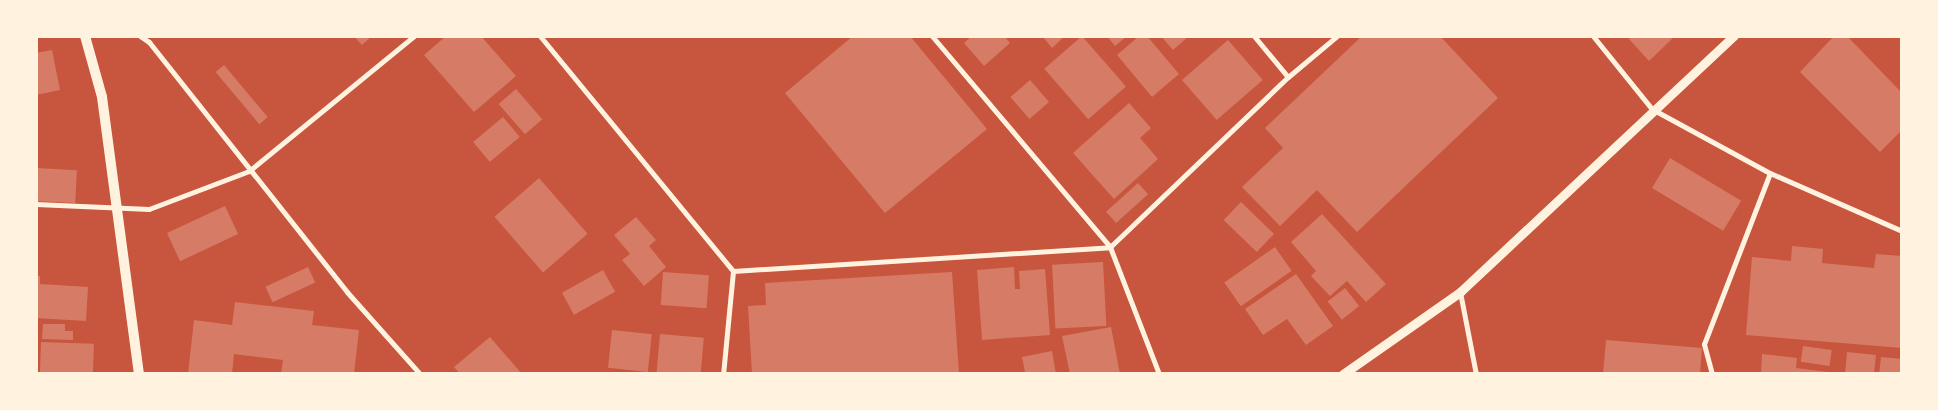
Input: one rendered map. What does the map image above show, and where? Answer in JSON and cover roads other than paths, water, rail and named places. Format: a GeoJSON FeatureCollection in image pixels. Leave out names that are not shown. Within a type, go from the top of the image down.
{"type":"FeatureCollection","features":[{"type":"Feature","properties":{"kind":"main road"},"geometry":{"type":"LineString","coordinates":[[85,36],[102,97],[119,209],[139,374]]}},
{"type":"Feature","properties":{"kind":"street"},"geometry":{"type":"LineString","coordinates":[[140,36],[149,42],[249,171],[420,374]]}},
{"type":"Feature","properties":{"kind":"street"},"geometry":{"type":"LineString","coordinates":[[36,204],[150,209],[249,171],[414,36]]}},
{"type":"Feature","properties":{"kind":"street"},"geometry":{"type":"LineString","coordinates":[[540,36],[733,271],[723,374]]}},
{"type":"Feature","properties":{"kind":"street"},"geometry":{"type":"LineString","coordinates":[[932,36],[1110,247],[1158,374]]}},
{"type":"Feature","properties":{"kind":"street"},"geometry":{"type":"LineString","coordinates":[[1254,36],[1288,77]]}},
{"type":"Feature","properties":{"kind":"street"},"geometry":{"type":"LineString","coordinates":[[733,271],[1110,247],[1288,77],[1337,36]]}},
{"type":"Feature","properties":{"kind":"street"},"geometry":{"type":"LineString","coordinates":[[1593,36],[1652,109],[1770,174],[1902,231]]}},
{"type":"Feature","properties":{"kind":"street"},"geometry":{"type":"LineString","coordinates":[[1343,374],[1460,292],[1652,109],[1734,36]]}},
{"type":"Feature","properties":{"kind":"street"},"geometry":{"type":"LineString","coordinates":[[1712,374],[1704,344],[1770,174]]}},
{"type":"Feature","properties":{"kind":"street"},"geometry":{"type":"LineString","coordinates":[[1460,292],[1476,374]]}}]}
